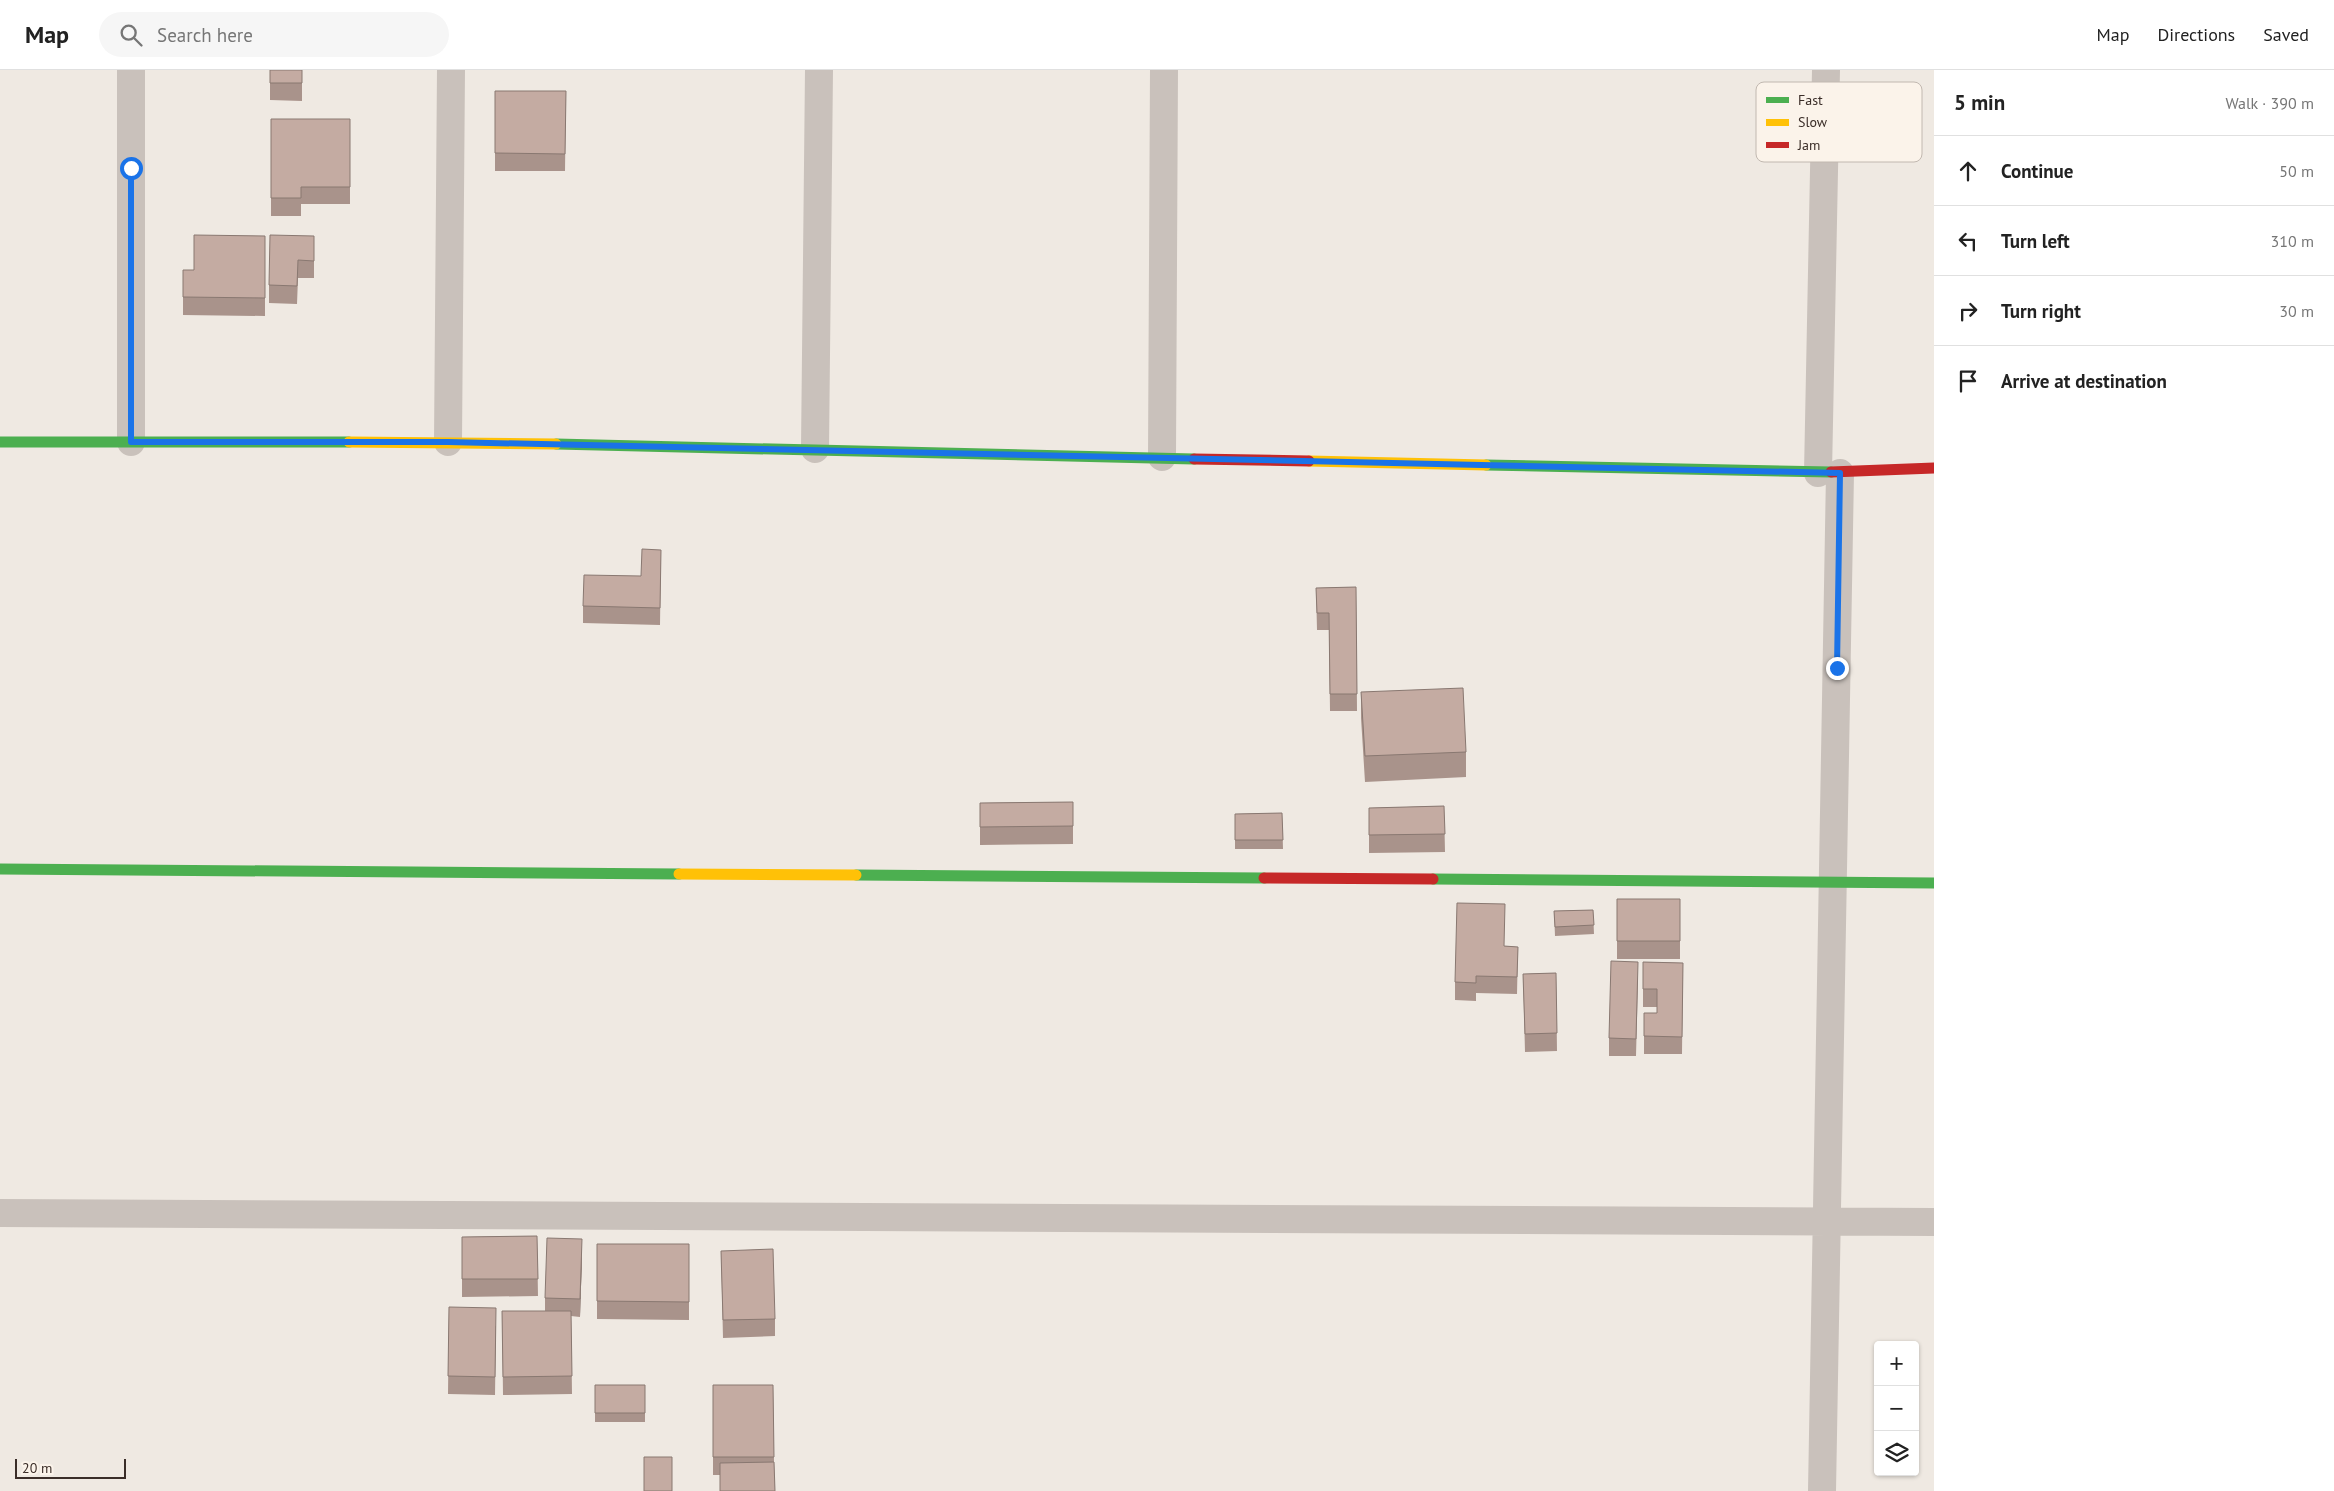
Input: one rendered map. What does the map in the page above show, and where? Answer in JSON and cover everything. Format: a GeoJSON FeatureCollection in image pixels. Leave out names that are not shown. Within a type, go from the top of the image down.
{"type":"FeatureCollection","features":[{"type":"Feature","properties":{"kind":"street"},"geometry":{"type":"LineString","coordinates":[[131,442],[132,70]]}},
{"type":"Feature","properties":{"kind":"street"},"geometry":{"type":"LineString","coordinates":[[448,442],[451,70]]}},
{"type":"Feature","properties":{"kind":"street"},"geometry":{"type":"LineString","coordinates":[[815,449],[819,70]]}},
{"type":"Feature","properties":{"kind":"street"},"geometry":{"type":"LineString","coordinates":[[1162,457],[1164,70]]}},
{"type":"Feature","properties":{"kind":"street"},"geometry":{"type":"LineString","coordinates":[[1822,1491],[1833,882],[1827,162]]}},
{"type":"Feature","properties":{"kind":"street"},"geometry":{"type":"LineString","coordinates":[[0,442],[448,442],[1829,473],[1934,468]]}},
{"type":"Feature","properties":{"kind":"street"},"geometry":{"type":"LineString","coordinates":[[0,869],[1934,883]]}},
{"type":"Feature","properties":{"kind":"street"},"geometry":{"type":"LineString","coordinates":[[0,1213],[1934,1222]]}},
{"type":"Feature","properties":{"kind":"building"},"geometry":{"type":"Polygon","coordinates":[[[270,70],[302,70],[302,83],[270,83],[270,70]]]}},
{"type":"Feature","properties":{"kind":"building"},"geometry":{"type":"Polygon","coordinates":[[[495,91],[566,91],[565,154],[495,153],[495,91]]]}},
{"type":"Feature","properties":{"kind":"building"},"geometry":{"type":"Polygon","coordinates":[[[271,119],[350,119],[350,187],[301,187],[301,198],[271,198],[271,119]]]}},
{"type":"Feature","properties":{"kind":"building"},"geometry":{"type":"Polygon","coordinates":[[[194,235],[265,236],[265,298],[183,297],[183,270],[194,270],[194,235]]]}},
{"type":"Feature","properties":{"kind":"building"},"geometry":{"type":"Polygon","coordinates":[[[270,235],[314,236],[314,261],[298,260],[297,286],[269,285],[270,235]]]}},
{"type":"Feature","properties":{"kind":"building"},"geometry":{"type":"Polygon","coordinates":[[[642,549],[661,550],[660,608],[583,606],[584,575],[641,576],[642,549]]]}},
{"type":"Feature","properties":{"kind":"building"},"geometry":{"type":"Polygon","coordinates":[[[1356,587],[1357,694],[1330,694],[1329,613],[1317,613],[1316,588],[1356,587]]]}},
{"type":"Feature","properties":{"kind":"building"},"geometry":{"type":"Polygon","coordinates":[[[1463,688],[1466,752],[1365,756],[1361,692],[1463,688]]]}},
{"type":"Feature","properties":{"kind":"building"},"geometry":{"type":"Polygon","coordinates":[[[1073,802],[1073,826],[980,827],[980,803],[1073,802]]]}},
{"type":"Feature","properties":{"kind":"building"},"geometry":{"type":"Polygon","coordinates":[[[1444,806],[1445,834],[1369,835],[1369,808],[1444,806]]]}},
{"type":"Feature","properties":{"kind":"building"},"geometry":{"type":"Polygon","coordinates":[[[1282,813],[1283,840],[1235,840],[1235,814],[1282,813]]]}},
{"type":"Feature","properties":{"kind":"building"},"geometry":{"type":"Polygon","coordinates":[[[1617,899],[1680,899],[1680,941],[1617,941],[1617,899]]]}},
{"type":"Feature","properties":{"kind":"building"},"geometry":{"type":"Polygon","coordinates":[[[1457,903],[1505,904],[1504,946],[1518,947],[1517,977],[1476,976],[1476,983],[1455,982],[1457,903]]]}},
{"type":"Feature","properties":{"kind":"building"},"geometry":{"type":"Polygon","coordinates":[[[1593,910],[1594,925],[1555,927],[1554,911],[1593,910]]]}},
{"type":"Feature","properties":{"kind":"building"},"geometry":{"type":"Polygon","coordinates":[[[1611,961],[1638,962],[1636,1039],[1609,1038],[1611,961]]]}},
{"type":"Feature","properties":{"kind":"building"},"geometry":{"type":"Polygon","coordinates":[[[1643,962],[1683,963],[1682,1037],[1644,1036],[1644,1013],[1657,1013],[1657,989],[1643,989],[1643,962]]]}},
{"type":"Feature","properties":{"kind":"building"},"geometry":{"type":"Polygon","coordinates":[[[1556,973],[1557,1033],[1525,1034],[1523,974],[1556,973]]]}},
{"type":"Feature","properties":{"kind":"building"},"geometry":{"type":"Polygon","coordinates":[[[537,1236],[538,1279],[462,1279],[462,1237],[537,1236]]]}},
{"type":"Feature","properties":{"kind":"building"},"geometry":{"type":"Polygon","coordinates":[[[547,1238],[582,1239],[580,1299],[545,1298],[547,1238]]]}},
{"type":"Feature","properties":{"kind":"building"},"geometry":{"type":"Polygon","coordinates":[[[597,1244],[689,1244],[689,1302],[597,1301],[597,1244]]]}},
{"type":"Feature","properties":{"kind":"building"},"geometry":{"type":"Polygon","coordinates":[[[773,1249],[775,1319],[723,1320],[721,1251],[773,1249]]]}},
{"type":"Feature","properties":{"kind":"building"},"geometry":{"type":"Polygon","coordinates":[[[449,1307],[496,1308],[495,1377],[448,1376],[449,1307]]]}},
{"type":"Feature","properties":{"kind":"building"},"geometry":{"type":"Polygon","coordinates":[[[502,1311],[571,1311],[572,1376],[503,1377],[502,1311]]]}},
{"type":"Feature","properties":{"kind":"building"},"geometry":{"type":"Polygon","coordinates":[[[595,1385],[645,1385],[645,1413],[595,1413],[595,1385]]]}},
{"type":"Feature","properties":{"kind":"building"},"geometry":{"type":"Polygon","coordinates":[[[713,1385],[773,1385],[774,1457],[713,1457],[713,1385]]]}},
{"type":"Feature","properties":{"kind":"building"},"geometry":{"type":"Polygon","coordinates":[[[644,1457],[672,1457],[672,1491],[644,1491],[644,1457]]]}},
{"type":"Feature","properties":{"kind":"building"},"geometry":{"type":"Polygon","coordinates":[[[774,1462],[775,1491],[720,1491],[720,1463],[774,1462]]]}},
{"type":"Feature","properties":{"kind":"traffic: fast"},"geometry":{"type":"LineString","coordinates":[[0,442],[349,442]]}},
{"type":"Feature","properties":{"kind":"traffic: fast"},"geometry":{"type":"LineString","coordinates":[[556,444],[1194,459]]}},
{"type":"Feature","properties":{"kind":"traffic: fast"},"geometry":{"type":"LineString","coordinates":[[1486,465],[1831,472]]}},
{"type":"Feature","properties":{"kind":"traffic: fast"},"geometry":{"type":"LineString","coordinates":[[0,869],[679,874]]}},
{"type":"Feature","properties":{"kind":"traffic: fast"},"geometry":{"type":"LineString","coordinates":[[856,875],[1264,878]]}},
{"type":"Feature","properties":{"kind":"traffic: fast"},"geometry":{"type":"LineString","coordinates":[[1433,879],[1934,883]]}},
{"type":"Feature","properties":{"kind":"traffic: slow"},"geometry":{"type":"LineString","coordinates":[[349,442],[556,444]]}},
{"type":"Feature","properties":{"kind":"traffic: slow"},"geometry":{"type":"LineString","coordinates":[[1309,461],[1486,465]]}},
{"type":"Feature","properties":{"kind":"traffic: slow"},"geometry":{"type":"LineString","coordinates":[[679,874],[856,875]]}},
{"type":"Feature","properties":{"kind":"traffic: jam"},"geometry":{"type":"LineString","coordinates":[[1194,459],[1309,461]]}},
{"type":"Feature","properties":{"kind":"traffic: jam"},"geometry":{"type":"LineString","coordinates":[[1831,472],[1934,468]]}},
{"type":"Feature","properties":{"kind":"traffic: jam"},"geometry":{"type":"LineString","coordinates":[[1264,878],[1433,879]]}},
{"type":"Feature","properties":{"kind":"route"},"geometry":{"type":"LineString","coordinates":[[131,168],[131,442],[448,442],[1840,473],[1837,668]]}}]}
